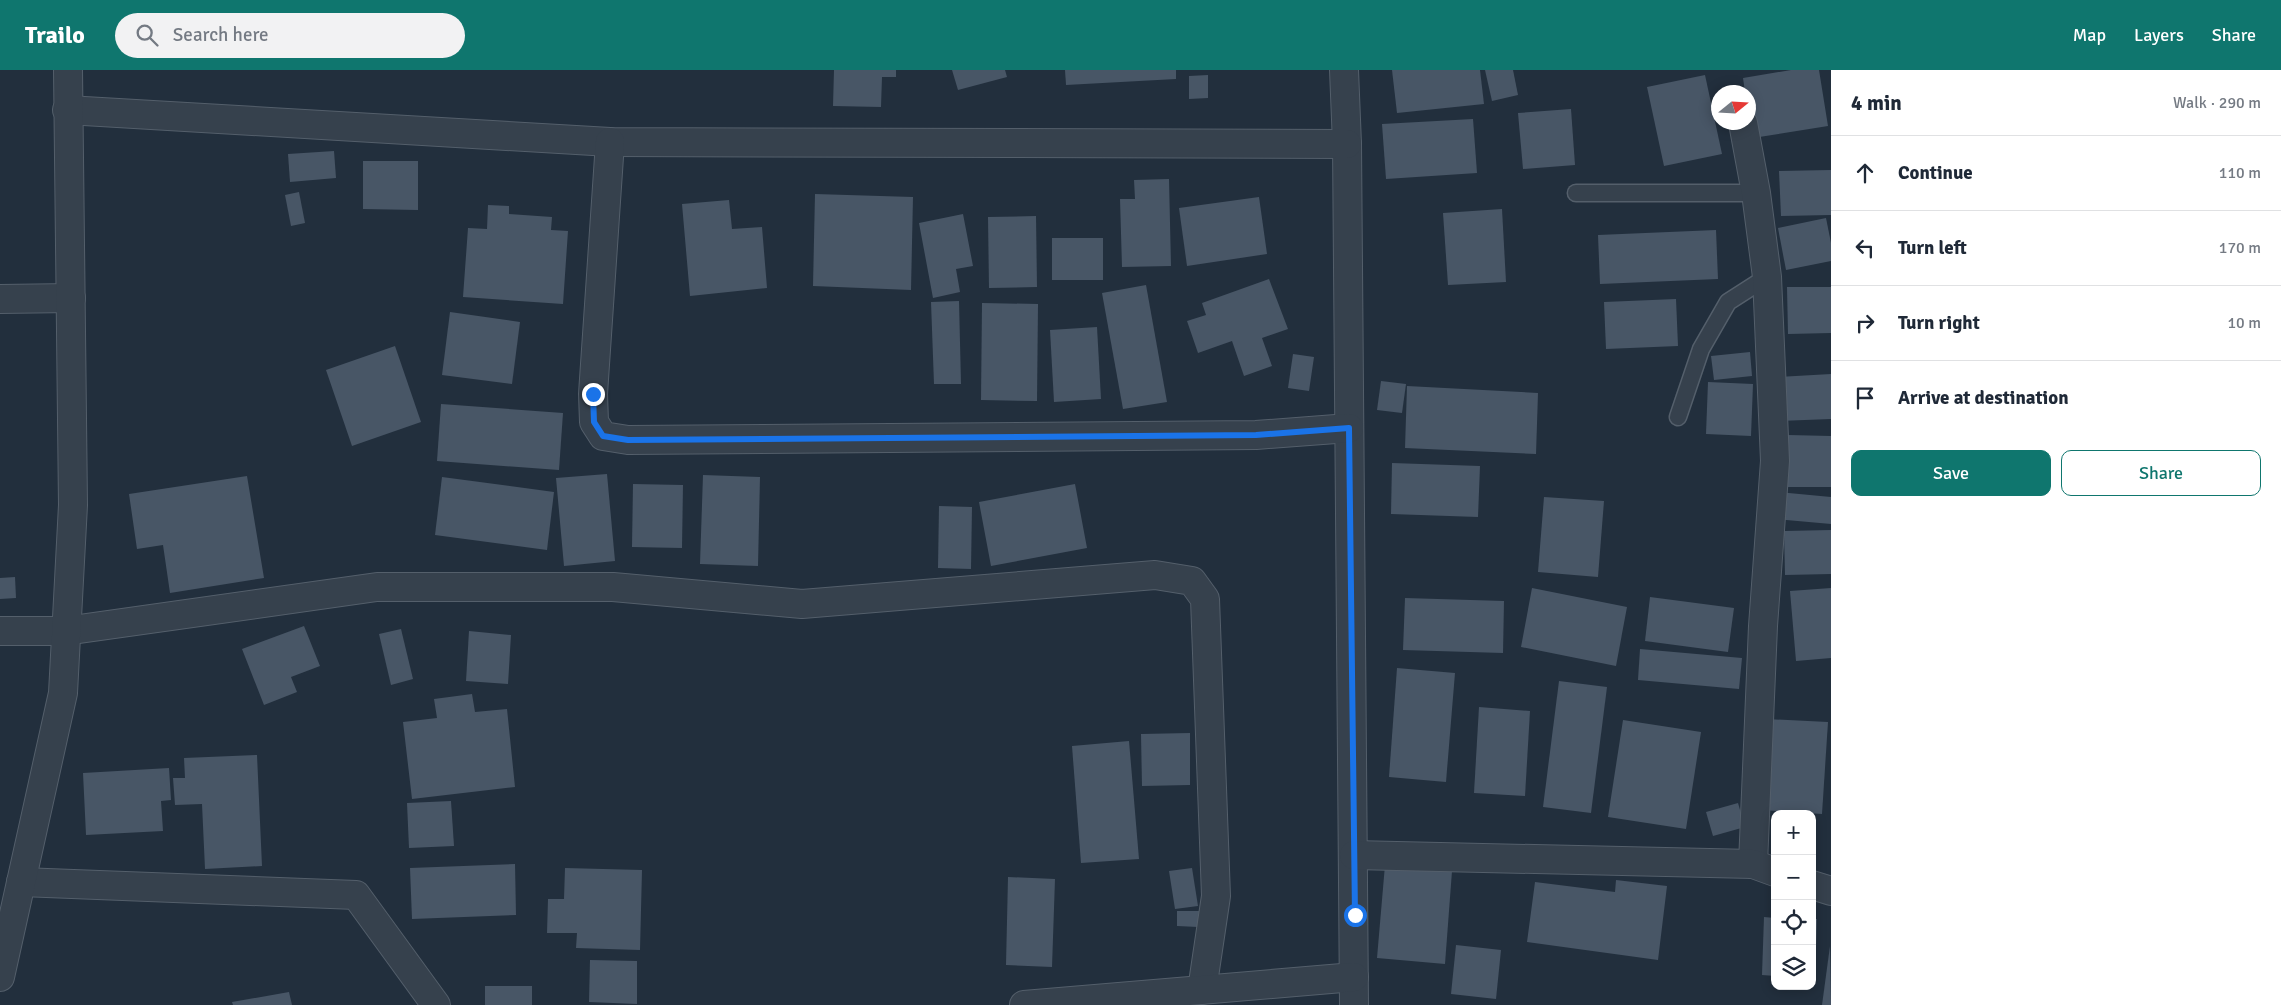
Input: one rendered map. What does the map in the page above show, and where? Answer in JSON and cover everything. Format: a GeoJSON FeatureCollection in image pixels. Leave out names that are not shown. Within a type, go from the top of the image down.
{"type":"FeatureCollection","features":[{"type":"Feature","properties":{"kind":"street"},"geometry":{"type":"LineString","coordinates":[[0,977],[63,693],[73,505],[68,70]]}},
{"type":"Feature","properties":{"kind":"street"},"geometry":{"type":"LineString","coordinates":[[1344,70],[1347,144],[1354,1005]]}},
{"type":"Feature","properties":{"kind":"street"},"geometry":{"type":"LineString","coordinates":[[67,110],[610,142],[1347,144]]}},
{"type":"Feature","properties":{"kind":"street"},"geometry":{"type":"LineString","coordinates":[[1354,855],[1764,868],[1763,626],[1775,461],[1767,277],[1756,193],[1744,130]]}},
{"type":"Feature","properties":{"kind":"street"},"geometry":{"type":"LineString","coordinates":[[610,142],[593,394],[594,422],[603,436],[628,440],[1247,435],[1349,428]]}},
{"type":"Feature","properties":{"kind":"street"},"geometry":{"type":"LineString","coordinates":[[0,298],[71,298]]}},
{"type":"Feature","properties":{"kind":"street"},"geometry":{"type":"LineString","coordinates":[[0,630],[65,631],[377,587],[614,587],[802,604],[1155,575],[1192,581],[1204,599],[1216,896],[1202,990]]}},
{"type":"Feature","properties":{"kind":"street"},"geometry":{"type":"LineString","coordinates":[[21,882],[356,895],[436,1005]]}},
{"type":"Feature","properties":{"kind":"street"},"geometry":{"type":"LineString","coordinates":[[1816,886],[1831,891]]}},
{"type":"Feature","properties":{"kind":"street"},"geometry":{"type":"LineString","coordinates":[[1024,1005],[1354,977]]}},
{"type":"Feature","properties":{"kind":"lane"},"geometry":{"type":"LineString","coordinates":[[1576,193],[1756,193]]}},
{"type":"Feature","properties":{"kind":"lane"},"geometry":{"type":"LineString","coordinates":[[1678,417],[1701,348],[1728,302],[1767,277]]}},
{"type":"Feature","properties":{"kind":"building"},"geometry":{"type":"Polygon","coordinates":[[[834,70],[896,70],[896,77],[882,77],[881,107],[833,106],[834,70]]]}},
{"type":"Feature","properties":{"kind":"building"},"geometry":{"type":"Polygon","coordinates":[[[952,70],[1005,70],[1007,77],[958,90],[952,70]]]}},
{"type":"Feature","properties":{"kind":"building"},"geometry":{"type":"Polygon","coordinates":[[[1065,70],[1176,70],[1176,79],[1066,85],[1065,70]]]}},
{"type":"Feature","properties":{"kind":"building"},"geometry":{"type":"Polygon","coordinates":[[[1392,70],[1480,70],[1484,104],[1397,113],[1392,70]]]}},
{"type":"Feature","properties":{"kind":"building"},"geometry":{"type":"Polygon","coordinates":[[[1485,70],[1513,70],[1518,95],[1492,101],[1485,70]]]}},
{"type":"Feature","properties":{"kind":"building"},"geometry":{"type":"Polygon","coordinates":[[[1791,70],[1819,70],[1828,126],[1753,138],[1752,130],[1756,130],[1756,85],[1744,85],[1743,78],[1791,70]]]}},
{"type":"Feature","properties":{"kind":"building"},"geometry":{"type":"Polygon","coordinates":[[[1208,75],[1208,98],[1189,99],[1189,76],[1208,75]]]}},
{"type":"Feature","properties":{"kind":"building"},"geometry":{"type":"Polygon","coordinates":[[[1705,75],[1711,103],[1711,130],[1717,130],[1722,154],[1664,166],[1647,87],[1705,75]]]}},
{"type":"Feature","properties":{"kind":"building"},"geometry":{"type":"Polygon","coordinates":[[[1571,109],[1575,165],[1523,169],[1518,113],[1571,109]]]}},
{"type":"Feature","properties":{"kind":"building"},"geometry":{"type":"Polygon","coordinates":[[[1473,119],[1477,173],[1386,179],[1382,124],[1473,119]]]}},
{"type":"Feature","properties":{"kind":"building"},"geometry":{"type":"Polygon","coordinates":[[[334,151],[336,178],[290,182],[288,154],[334,151]]]}},
{"type":"Feature","properties":{"kind":"building"},"geometry":{"type":"Polygon","coordinates":[[[363,161],[418,161],[418,210],[363,209],[363,161]]]}},
{"type":"Feature","properties":{"kind":"building"},"geometry":{"type":"Polygon","coordinates":[[[1831,170],[1831,215],[1781,216],[1779,171],[1831,170]]]}},
{"type":"Feature","properties":{"kind":"building"},"geometry":{"type":"Polygon","coordinates":[[[1169,179],[1171,266],[1122,267],[1120,199],[1135,199],[1134,180],[1169,179]]]}},
{"type":"Feature","properties":{"kind":"building"},"geometry":{"type":"Polygon","coordinates":[[[299,192],[305,223],[291,226],[285,195],[299,192]]]}},
{"type":"Feature","properties":{"kind":"building"},"geometry":{"type":"Polygon","coordinates":[[[815,194],[913,197],[911,290],[813,286],[815,194]]]}},
{"type":"Feature","properties":{"kind":"building"},"geometry":{"type":"Polygon","coordinates":[[[1259,197],[1267,254],[1187,266],[1179,208],[1259,197]]]}},
{"type":"Feature","properties":{"kind":"building"},"geometry":{"type":"Polygon","coordinates":[[[729,200],[732,229],[762,227],[767,288],[690,296],[682,204],[729,200]]]}},
{"type":"Feature","properties":{"kind":"building"},"geometry":{"type":"Polygon","coordinates":[[[488,205],[509,206],[509,214],[552,217],[551,230],[568,231],[563,304],[463,297],[468,228],[487,229],[488,205]]]}},
{"type":"Feature","properties":{"kind":"building"},"geometry":{"type":"Polygon","coordinates":[[[1502,209],[1506,282],[1448,285],[1443,213],[1502,209]]]}},
{"type":"Feature","properties":{"kind":"building"},"geometry":{"type":"Polygon","coordinates":[[[963,214],[973,266],[956,269],[960,292],[933,298],[919,223],[963,214]]]}},
{"type":"Feature","properties":{"kind":"building"},"geometry":{"type":"Polygon","coordinates":[[[1036,216],[1037,287],[989,288],[988,217],[1036,216]]]}},
{"type":"Feature","properties":{"kind":"building"},"geometry":{"type":"Polygon","coordinates":[[[1826,218],[1831,243],[1831,261],[1786,270],[1778,228],[1826,218]]]}},
{"type":"Feature","properties":{"kind":"building"},"geometry":{"type":"Polygon","coordinates":[[[1716,230],[1718,279],[1600,284],[1598,235],[1716,230]]]}},
{"type":"Feature","properties":{"kind":"building"},"geometry":{"type":"Polygon","coordinates":[[[1052,238],[1103,238],[1103,280],[1052,280],[1052,238]]]}},
{"type":"Feature","properties":{"kind":"building"},"geometry":{"type":"Polygon","coordinates":[[[1269,279],[1288,329],[1262,338],[1272,366],[1244,376],[1232,341],[1198,353],[1187,321],[1206,315],[1202,303],[1269,279]]]}},
{"type":"Feature","properties":{"kind":"building"},"geometry":{"type":"Polygon","coordinates":[[[1146,285],[1167,402],[1123,409],[1102,293],[1146,285]]]}},
{"type":"Feature","properties":{"kind":"building"},"geometry":{"type":"Polygon","coordinates":[[[1787,287],[1831,287],[1831,333],[1788,334],[1787,287]]]}},
{"type":"Feature","properties":{"kind":"building"},"geometry":{"type":"Polygon","coordinates":[[[1676,299],[1678,346],[1606,349],[1604,302],[1676,299]]]}},
{"type":"Feature","properties":{"kind":"building"},"geometry":{"type":"Polygon","coordinates":[[[959,301],[961,384],[934,384],[931,302],[959,301]]]}},
{"type":"Feature","properties":{"kind":"building"},"geometry":{"type":"Polygon","coordinates":[[[982,303],[1038,304],[1037,401],[981,400],[982,303]]]}},
{"type":"Feature","properties":{"kind":"building"},"geometry":{"type":"Polygon","coordinates":[[[450,312],[520,322],[512,384],[442,375],[450,312]]]}},
{"type":"Feature","properties":{"kind":"building"},"geometry":{"type":"Polygon","coordinates":[[[1097,327],[1101,399],[1054,402],[1050,330],[1097,327]]]}},
{"type":"Feature","properties":{"kind":"building"},"geometry":{"type":"Polygon","coordinates":[[[395,346],[421,422],[352,446],[326,370],[395,346]]]}},
{"type":"Feature","properties":{"kind":"building"},"geometry":{"type":"Polygon","coordinates":[[[1750,352],[1752,376],[1714,380],[1711,356],[1750,352]]]}},
{"type":"Feature","properties":{"kind":"building"},"geometry":{"type":"Polygon","coordinates":[[[1293,354],[1314,357],[1309,391],[1288,388],[1293,354]]]}},
{"type":"Feature","properties":{"kind":"building"},"geometry":{"type":"Polygon","coordinates":[[[1831,374],[1831,419],[1779,421],[1777,377],[1831,374]]]}},
{"type":"Feature","properties":{"kind":"building"},"geometry":{"type":"Polygon","coordinates":[[[1381,381],[1406,384],[1402,413],[1377,410],[1381,381]]]}},
{"type":"Feature","properties":{"kind":"building"},"geometry":{"type":"Polygon","coordinates":[[[1708,382],[1753,384],[1751,436],[1706,434],[1708,382]]]}},
{"type":"Feature","properties":{"kind":"building"},"geometry":{"type":"Polygon","coordinates":[[[1407,386],[1538,393],[1536,454],[1405,448],[1407,386]]]}},
{"type":"Feature","properties":{"kind":"building"},"geometry":{"type":"Polygon","coordinates":[[[441,404],[563,413],[559,470],[437,461],[441,404]]]}},
{"type":"Feature","properties":{"kind":"building"},"geometry":{"type":"Polygon","coordinates":[[[1788,435],[1831,436],[1831,487],[1788,487],[1788,435]]]}},
{"type":"Feature","properties":{"kind":"building"},"geometry":{"type":"Polygon","coordinates":[[[1392,463],[1480,466],[1478,517],[1391,514],[1392,463]]]}},
{"type":"Feature","properties":{"kind":"building"},"geometry":{"type":"Polygon","coordinates":[[[607,474],[615,561],[564,566],[556,478],[607,474]]]}},
{"type":"Feature","properties":{"kind":"building"},"geometry":{"type":"Polygon","coordinates":[[[703,475],[760,477],[758,566],[700,564],[703,475]]]}},
{"type":"Feature","properties":{"kind":"building"},"geometry":{"type":"Polygon","coordinates":[[[247,476],[264,578],[170,593],[163,545],[137,549],[129,494],[247,476]]]}},
{"type":"Feature","properties":{"kind":"building"},"geometry":{"type":"Polygon","coordinates":[[[442,477],[554,492],[547,550],[435,535],[442,477]]]}},
{"type":"Feature","properties":{"kind":"building"},"geometry":{"type":"Polygon","coordinates":[[[633,484],[683,485],[682,548],[632,547],[633,484]]]}},
{"type":"Feature","properties":{"kind":"building"},"geometry":{"type":"Polygon","coordinates":[[[1075,484],[1087,548],[991,566],[979,502],[1075,484]]]}},
{"type":"Feature","properties":{"kind":"building"},"geometry":{"type":"Polygon","coordinates":[[[1778,492],[1831,497],[1831,524],[1776,519],[1778,492]]]}},
{"type":"Feature","properties":{"kind":"building"},"geometry":{"type":"Polygon","coordinates":[[[1544,497],[1604,501],[1598,577],[1538,572],[1544,497]]]}},
{"type":"Feature","properties":{"kind":"building"},"geometry":{"type":"Polygon","coordinates":[[[939,506],[972,507],[971,569],[938,568],[939,506]]]}},
{"type":"Feature","properties":{"kind":"building"},"geometry":{"type":"Polygon","coordinates":[[[1831,530],[1831,574],[1785,575],[1784,531],[1831,530]]]}},
{"type":"Feature","properties":{"kind":"building"},"geometry":{"type":"Polygon","coordinates":[[[15,577],[16,598],[0,599],[0,578],[15,577]]]}},
{"type":"Feature","properties":{"kind":"building"},"geometry":{"type":"Polygon","coordinates":[[[1532,588],[1627,607],[1616,666],[1521,647],[1532,588]]]}},
{"type":"Feature","properties":{"kind":"building"},"geometry":{"type":"Polygon","coordinates":[[[1831,588],[1831,658],[1796,661],[1790,591],[1831,588]]]}},
{"type":"Feature","properties":{"kind":"building"},"geometry":{"type":"Polygon","coordinates":[[[1650,597],[1734,608],[1728,652],[1645,641],[1650,597]]]}},
{"type":"Feature","properties":{"kind":"building"},"geometry":{"type":"Polygon","coordinates":[[[1405,598],[1504,601],[1503,653],[1403,650],[1405,598]]]}},
{"type":"Feature","properties":{"kind":"building"},"geometry":{"type":"Polygon","coordinates":[[[304,626],[320,666],[291,677],[297,692],[264,705],[242,649],[304,626]]]}},
{"type":"Feature","properties":{"kind":"building"},"geometry":{"type":"Polygon","coordinates":[[[401,629],[413,679],[391,685],[379,634],[401,629]]]}},
{"type":"Feature","properties":{"kind":"building"},"geometry":{"type":"Polygon","coordinates":[[[469,631],[511,635],[508,684],[466,681],[469,631]]]}},
{"type":"Feature","properties":{"kind":"building"},"geometry":{"type":"Polygon","coordinates":[[[1640,649],[1742,658],[1739,689],[1638,680],[1640,649]]]}},
{"type":"Feature","properties":{"kind":"building"},"geometry":{"type":"Polygon","coordinates":[[[1397,668],[1455,673],[1446,782],[1389,777],[1397,668]]]}},
{"type":"Feature","properties":{"kind":"building"},"geometry":{"type":"Polygon","coordinates":[[[1559,681],[1607,687],[1591,813],[1543,807],[1559,681]]]}},
{"type":"Feature","properties":{"kind":"building"},"geometry":{"type":"Polygon","coordinates":[[[472,694],[475,712],[507,709],[515,787],[412,799],[403,722],[437,718],[434,699],[472,694]]]}},
{"type":"Feature","properties":{"kind":"building"},"geometry":{"type":"Polygon","coordinates":[[[1479,707],[1530,711],[1525,796],[1474,793],[1479,707]]]}},
{"type":"Feature","properties":{"kind":"building"},"geometry":{"type":"Polygon","coordinates":[[[1767,719],[1828,722],[1822,814],[1816,814],[1816,810],[1761,810],[1767,719]]]}},
{"type":"Feature","properties":{"kind":"building"},"geometry":{"type":"Polygon","coordinates":[[[1623,720],[1701,732],[1686,829],[1608,817],[1623,720]]]}},
{"type":"Feature","properties":{"kind":"building"},"geometry":{"type":"Polygon","coordinates":[[[1190,733],[1190,785],[1142,786],[1141,734],[1190,733]]]}},
{"type":"Feature","properties":{"kind":"building"},"geometry":{"type":"Polygon","coordinates":[[[1129,741],[1139,859],[1081,863],[1072,746],[1129,741]]]}},
{"type":"Feature","properties":{"kind":"building"},"geometry":{"type":"Polygon","coordinates":[[[257,755],[262,866],[205,869],[202,804],[175,805],[173,778],[185,778],[184,758],[257,755]]]}},
{"type":"Feature","properties":{"kind":"building"},"geometry":{"type":"Polygon","coordinates":[[[169,768],[171,800],[161,801],[163,831],[86,835],[83,773],[169,768]]]}},
{"type":"Feature","properties":{"kind":"building"},"geometry":{"type":"Polygon","coordinates":[[[451,801],[454,846],[409,848],[407,803],[451,801]]]}},
{"type":"Feature","properties":{"kind":"building"},"geometry":{"type":"Polygon","coordinates":[[[1738,803],[1745,827],[1713,836],[1706,812],[1738,803]]]}},
{"type":"Feature","properties":{"kind":"building"},"geometry":{"type":"Polygon","coordinates":[[[515,864],[516,915],[412,919],[410,868],[515,864]]]}},
{"type":"Feature","properties":{"kind":"building"},"geometry":{"type":"Polygon","coordinates":[[[1385,865],[1452,871],[1445,964],[1377,958],[1385,865]]]}},
{"type":"Feature","properties":{"kind":"building"},"geometry":{"type":"Polygon","coordinates":[[[565,868],[642,870],[640,950],[576,948],[577,933],[547,933],[548,899],[564,899],[565,868]]]}},
{"type":"Feature","properties":{"kind":"building"},"geometry":{"type":"Polygon","coordinates":[[[1192,868],[1198,906],[1175,909],[1169,871],[1192,868]]]}},
{"type":"Feature","properties":{"kind":"building"},"geometry":{"type":"Polygon","coordinates":[[[1008,877],[1055,879],[1052,967],[1006,965],[1008,877]]]}},
{"type":"Feature","properties":{"kind":"building"},"geometry":{"type":"Polygon","coordinates":[[[1616,880],[1667,886],[1658,960],[1527,942],[1535,882],[1615,892],[1616,880]]]}},
{"type":"Feature","properties":{"kind":"building"},"geometry":{"type":"Polygon","coordinates":[[[1177,911],[1199,911],[1198,927],[1177,926],[1177,911]]]}},
{"type":"Feature","properties":{"kind":"building"},"geometry":{"type":"Polygon","coordinates":[[[1764,917],[1771,918],[1771,976],[1762,975],[1764,917]]]}},
{"type":"Feature","properties":{"kind":"building"},"geometry":{"type":"Polygon","coordinates":[[[1456,945],[1501,950],[1496,999],[1451,994],[1456,945]]]}},
{"type":"Feature","properties":{"kind":"building"},"geometry":{"type":"Polygon","coordinates":[[[1830,946],[1831,1005],[1822,1005],[1830,946]]]}},
{"type":"Feature","properties":{"kind":"building"},"geometry":{"type":"Polygon","coordinates":[[[590,960],[637,961],[637,1004],[589,1002],[590,960]]]}},
{"type":"Feature","properties":{"kind":"building"},"geometry":{"type":"Polygon","coordinates":[[[485,986],[532,986],[532,1005],[485,1005],[485,986]]]}},
{"type":"Feature","properties":{"kind":"building"},"geometry":{"type":"Polygon","coordinates":[[[289,992],[292,1005],[233,1005],[232,1002],[289,992]]]}},
{"type":"Feature","properties":{"kind":"route"},"geometry":{"type":"LineString","coordinates":[[593,394],[594,422],[603,436],[628,440],[1256,435],[1349,428],[1355,915]]}}]}
